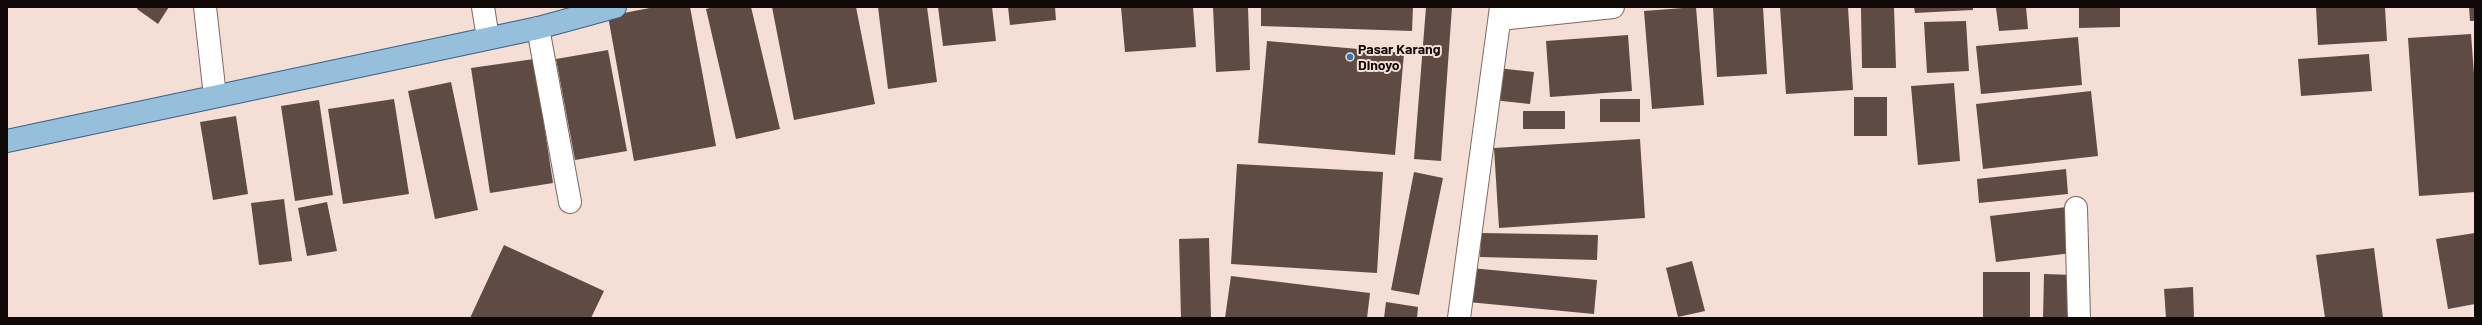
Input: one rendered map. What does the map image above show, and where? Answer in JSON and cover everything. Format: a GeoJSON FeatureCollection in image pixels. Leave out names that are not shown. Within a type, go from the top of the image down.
{"type":"FeatureCollection","features":[{"type":"Feature","properties":{"kind":"main road"},"geometry":{"type":"LineString","coordinates":[[7,141],[538,28],[615,7]]}},
{"type":"Feature","properties":{"kind":"street"},"geometry":{"type":"LineString","coordinates":[[205,7],[215,96]]}},
{"type":"Feature","properties":{"kind":"street"},"geometry":{"type":"LineString","coordinates":[[483,7],[488,38]]}},
{"type":"Feature","properties":{"kind":"street"},"geometry":{"type":"LineString","coordinates":[[1459,318],[1501,13],[1612,7]]}},
{"type":"Feature","properties":{"kind":"street"},"geometry":{"type":"LineString","coordinates":[[538,28],[570,202]]}},
{"type":"Feature","properties":{"kind":"street"},"geometry":{"type":"LineString","coordinates":[[2076,208],[2079,318]]}},
{"type":"Feature","properties":{"kind":"building"},"geometry":{"type":"Polygon","coordinates":[[[138,7],[169,7],[158,24],[137,9],[138,7]]]}},
{"type":"Feature","properties":{"kind":"building"},"geometry":{"type":"Polygon","coordinates":[[[655,7],[690,7],[716,146],[634,161],[608,16],[655,7]]]}},
{"type":"Feature","properties":{"kind":"building"},"geometry":{"type":"Polygon","coordinates":[[[714,7],[751,7],[780,129],[736,139],[706,9],[714,7]]]}},
{"type":"Feature","properties":{"kind":"building"},"geometry":{"type":"Polygon","coordinates":[[[772,7],[856,7],[875,104],[794,120],[772,7]]]}},
{"type":"Feature","properties":{"kind":"building"},"geometry":{"type":"Polygon","coordinates":[[[878,7],[927,7],[937,82],[888,89],[878,7]]]}},
{"type":"Feature","properties":{"kind":"building"},"geometry":{"type":"Polygon","coordinates":[[[938,7],[992,7],[996,41],[943,46],[938,7]]]}},
{"type":"Feature","properties":{"kind":"building"},"geometry":{"type":"Polygon","coordinates":[[[1008,7],[1055,7],[1056,20],[1010,25],[1008,7]]]}},
{"type":"Feature","properties":{"kind":"building"},"geometry":{"type":"Polygon","coordinates":[[[1121,7],[1193,7],[1196,47],[1125,52],[1121,7]]]}},
{"type":"Feature","properties":{"kind":"building"},"geometry":{"type":"Polygon","coordinates":[[[1213,7],[1248,7],[1250,70],[1216,72],[1213,7]]]}},
{"type":"Feature","properties":{"kind":"building"},"geometry":{"type":"Polygon","coordinates":[[[1261,7],[1413,7],[1412,31],[1261,26],[1261,7]]]}},
{"type":"Feature","properties":{"kind":"building"},"geometry":{"type":"Polygon","coordinates":[[[1426,7],[1452,7],[1441,161],[1414,159],[1426,7]]]}},
{"type":"Feature","properties":{"kind":"building"},"geometry":{"type":"Polygon","coordinates":[[[1696,7],[1704,105],[1652,109],[1644,11],[1696,7]]]}},
{"type":"Feature","properties":{"kind":"building"},"geometry":{"type":"Polygon","coordinates":[[[1713,7],[1763,7],[1767,74],[1717,77],[1713,7]]]}},
{"type":"Feature","properties":{"kind":"building"},"geometry":{"type":"Polygon","coordinates":[[[1780,7],[1848,7],[1853,90],[1786,94],[1780,7]]]}},
{"type":"Feature","properties":{"kind":"building"},"geometry":{"type":"Polygon","coordinates":[[[1894,7],[1896,68],[1862,68],[1861,8],[1894,7]]]}},
{"type":"Feature","properties":{"kind":"building"},"geometry":{"type":"Polygon","coordinates":[[[1914,7],[1973,7],[1973,10],[1915,13],[1914,7]]]}},
{"type":"Feature","properties":{"kind":"building"},"geometry":{"type":"Polygon","coordinates":[[[2026,7],[2028,29],[1999,31],[1996,8],[2026,7]]]}},
{"type":"Feature","properties":{"kind":"building"},"geometry":{"type":"Polygon","coordinates":[[[2079,7],[2120,7],[2120,27],[2079,28],[2079,7]]]}},
{"type":"Feature","properties":{"kind":"building"},"geometry":{"type":"Polygon","coordinates":[[[2316,7],[2385,7],[2387,41],[2318,45],[2316,7]]]}},
{"type":"Feature","properties":{"kind":"building"},"geometry":{"type":"Polygon","coordinates":[[[2469,7],[2475,7],[2475,21],[2470,21],[2469,7]]]}},
{"type":"Feature","properties":{"kind":"building"},"geometry":{"type":"Polygon","coordinates":[[[1966,21],[1969,71],[1927,73],[1924,22],[1966,21]]]}},
{"type":"Feature","properties":{"kind":"building"},"geometry":{"type":"Polygon","coordinates":[[[2471,34],[2475,87],[2475,192],[2419,196],[2408,38],[2471,34]]]}},
{"type":"Feature","properties":{"kind":"building"},"geometry":{"type":"Polygon","coordinates":[[[1628,35],[1632,91],[1550,97],[1546,41],[1628,35]]]}},
{"type":"Feature","properties":{"kind":"building"},"geometry":{"type":"Polygon","coordinates":[[[2078,37],[2082,85],[1981,94],[1976,46],[2078,37]]]}},
{"type":"Feature","properties":{"kind":"building"},"geometry":{"type":"Polygon","coordinates":[[[1267,41],[1404,53],[1395,155],[1258,143],[1267,41]]]}},
{"type":"Feature","properties":{"kind":"building"},"geometry":{"type":"Polygon","coordinates":[[[608,50],[627,151],[575,160],[556,59],[608,50]]]}},
{"type":"Feature","properties":{"kind":"building"},"geometry":{"type":"Polygon","coordinates":[[[2369,54],[2372,91],[2301,96],[2298,59],[2369,54]]]}},
{"type":"Feature","properties":{"kind":"building"},"geometry":{"type":"Polygon","coordinates":[[[534,59],[553,183],[490,193],[471,68],[534,59]]]}},
{"type":"Feature","properties":{"kind":"building"},"geometry":{"type":"Polygon","coordinates":[[[1497,68],[1534,72],[1530,104],[1493,100],[1497,68]]]}},
{"type":"Feature","properties":{"kind":"building"},"geometry":{"type":"Polygon","coordinates":[[[451,82],[478,210],[435,219],[408,91],[451,82]]]}},
{"type":"Feature","properties":{"kind":"building"},"geometry":{"type":"Polygon","coordinates":[[[1954,83],[1960,161],[1918,165],[1911,86],[1954,83]]]}},
{"type":"Feature","properties":{"kind":"building"},"geometry":{"type":"Polygon","coordinates":[[[2091,91],[2098,156],[1983,169],[1976,104],[2091,91]]]}},
{"type":"Feature","properties":{"kind":"building"},"geometry":{"type":"Polygon","coordinates":[[[1854,97],[1887,97],[1887,136],[1854,136],[1854,97]]]}},
{"type":"Feature","properties":{"kind":"building"},"geometry":{"type":"Polygon","coordinates":[[[394,99],[409,194],[343,204],[328,109],[394,99]]]}},
{"type":"Feature","properties":{"kind":"building"},"geometry":{"type":"Polygon","coordinates":[[[1600,99],[1640,99],[1640,122],[1600,122],[1600,99]]]}},
{"type":"Feature","properties":{"kind":"building"},"geometry":{"type":"Polygon","coordinates":[[[319,100],[333,195],[295,201],[281,106],[319,100]]]}},
{"type":"Feature","properties":{"kind":"building"},"geometry":{"type":"Polygon","coordinates":[[[1523,111],[1565,111],[1565,129],[1523,129],[1523,111]]]}},
{"type":"Feature","properties":{"kind":"building"},"geometry":{"type":"Polygon","coordinates":[[[236,116],[248,194],[213,200],[200,122],[236,116]]]}},
{"type":"Feature","properties":{"kind":"building"},"geometry":{"type":"Polygon","coordinates":[[[1640,139],[1645,218],[1499,228],[1494,148],[1640,139]]]}},
{"type":"Feature","properties":{"kind":"building"},"geometry":{"type":"Polygon","coordinates":[[[1237,164],[1383,172],[1377,273],[1231,264],[1237,164]]]}},
{"type":"Feature","properties":{"kind":"building"},"geometry":{"type":"Polygon","coordinates":[[[2066,169],[2068,194],[1979,203],[1977,179],[2066,169]]]}},
{"type":"Feature","properties":{"kind":"building"},"geometry":{"type":"Polygon","coordinates":[[[1414,172],[1443,178],[1419,295],[1391,290],[1414,172]]]}},
{"type":"Feature","properties":{"kind":"building"},"geometry":{"type":"Polygon","coordinates":[[[284,199],[292,261],[259,265],[251,203],[284,199]]]}},
{"type":"Feature","properties":{"kind":"building"},"geometry":{"type":"Polygon","coordinates":[[[327,202],[337,251],[307,256],[298,208],[327,202]]]}},
{"type":"Feature","properties":{"kind":"building"},"geometry":{"type":"Polygon","coordinates":[[[2067,207],[2072,253],[1996,262],[1990,216],[2067,207]]]}},
{"type":"Feature","properties":{"kind":"building"},"geometry":{"type":"Polygon","coordinates":[[[1481,233],[1598,235],[1597,260],[1480,257],[1481,233]]]}},
{"type":"Feature","properties":{"kind":"building"},"geometry":{"type":"Polygon","coordinates":[[[2475,233],[2475,304],[2448,309],[2436,239],[2475,233]]]}},
{"type":"Feature","properties":{"kind":"building"},"geometry":{"type":"Polygon","coordinates":[[[1209,238],[1211,318],[1181,318],[1179,239],[1209,238]]]}},
{"type":"Feature","properties":{"kind":"building"},"geometry":{"type":"Polygon","coordinates":[[[504,245],[604,291],[591,318],[470,318],[504,245]]]}},
{"type":"Feature","properties":{"kind":"building"},"geometry":{"type":"Polygon","coordinates":[[[2374,248],[2383,318],[2325,318],[2316,255],[2374,248]]]}},
{"type":"Feature","properties":{"kind":"building"},"geometry":{"type":"Polygon","coordinates":[[[1692,261],[1705,311],[1678,317],[1666,268],[1692,261]]]}},
{"type":"Feature","properties":{"kind":"building"},"geometry":{"type":"Polygon","coordinates":[[[1471,268],[1597,280],[1594,314],[1468,302],[1471,268]]]}},
{"type":"Feature","properties":{"kind":"building"},"geometry":{"type":"Polygon","coordinates":[[[1983,272],[2030,272],[2030,318],[1983,318],[1983,272]]]}},
{"type":"Feature","properties":{"kind":"building"},"geometry":{"type":"Polygon","coordinates":[[[2044,274],[2074,275],[2073,318],[2043,318],[2044,274]]]}},
{"type":"Feature","properties":{"kind":"building"},"geometry":{"type":"Polygon","coordinates":[[[1231,276],[1370,293],[1367,318],[1225,318],[1231,276]]]}},
{"type":"Feature","properties":{"kind":"building"},"geometry":{"type":"Polygon","coordinates":[[[2193,287],[2194,318],[2166,318],[2164,289],[2193,287]]]}},
{"type":"Feature","properties":{"kind":"building"},"geometry":{"type":"Polygon","coordinates":[[[1386,302],[1418,307],[1417,318],[1384,318],[1386,302]]]}},
{"type":"Feature","properties":{"kind":"place","name":"Pasar Karang Dinoyo"},"geometry":{"type":"Point","coordinates":[1350,57]}}]}
